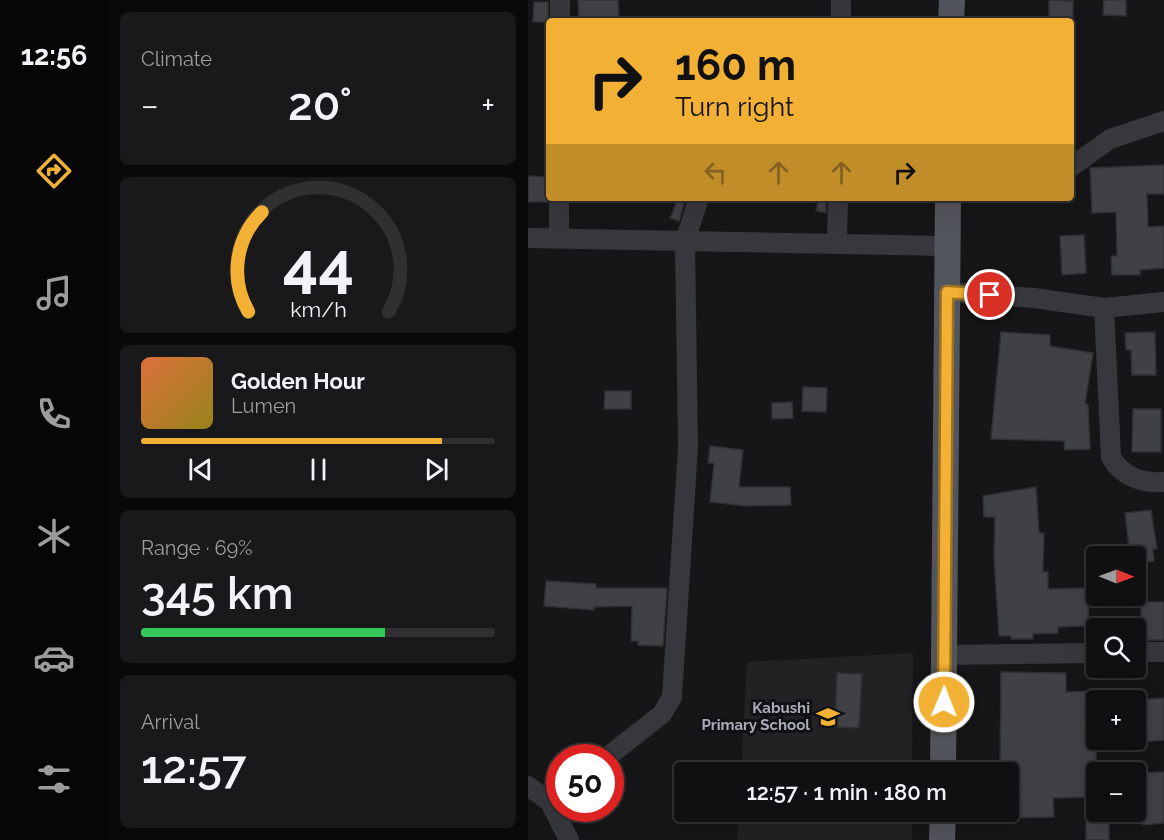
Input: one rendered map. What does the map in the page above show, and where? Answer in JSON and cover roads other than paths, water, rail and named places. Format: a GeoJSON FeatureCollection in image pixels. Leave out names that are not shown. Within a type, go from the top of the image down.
{"type":"FeatureCollection","features":[{"type":"Feature","properties":{"kind":"main road"},"geometry":{"type":"LineString","coordinates":[[951,18],[952,0]]}},
{"type":"Feature","properties":{"kind":"main road"},"geometry":{"type":"LineString","coordinates":[[943,762],[948,201]]}},
{"type":"Feature","properties":{"kind":"main road"},"geometry":{"type":"LineString","coordinates":[[942,840],[943,822]]}},
{"type":"Feature","properties":{"kind":"street"},"geometry":{"type":"LineString","coordinates":[[560,0],[560,18]]}},
{"type":"Feature","properties":{"kind":"street"},"geometry":{"type":"LineString","coordinates":[[841,0],[841,18]]}},
{"type":"Feature","properties":{"kind":"street"},"geometry":{"type":"LineString","coordinates":[[1074,165],[1110,140],[1164,121]]}},
{"type":"Feature","properties":{"kind":"street"},"geometry":{"type":"LineString","coordinates":[[559,201],[559,238]]}},
{"type":"Feature","properties":{"kind":"street"},"geometry":{"type":"LineString","coordinates":[[624,744],[662,714],[672,697],[688,447],[685,241],[698,201]]}},
{"type":"Feature","properties":{"kind":"street"},"geometry":{"type":"LineString","coordinates":[[837,244],[838,201]]}},
{"type":"Feature","properties":{"kind":"street"},"geometry":{"type":"LineString","coordinates":[[528,238],[947,246]]}},
{"type":"Feature","properties":{"kind":"street"},"geometry":{"type":"LineString","coordinates":[[947,292],[1034,298],[1104,308],[1164,302]]}},
{"type":"Feature","properties":{"kind":"street"},"geometry":{"type":"LineString","coordinates":[[1104,308],[1111,457],[1117,469],[1129,475],[1164,482]]}},
{"type":"Feature","properties":{"kind":"street"},"geometry":{"type":"LineString","coordinates":[[1146,652],[1164,652]]}},
{"type":"Feature","properties":{"kind":"street"},"geometry":{"type":"LineString","coordinates":[[944,655],[1086,653]]}},
{"type":"Feature","properties":{"kind":"street"},"geometry":{"type":"LineString","coordinates":[[528,786],[546,794]]}},
{"type":"Feature","properties":{"kind":"street"},"geometry":{"type":"LineString","coordinates":[[563,822],[569,840]]}},
{"type":"Feature","properties":{"kind":"place","name":"Kabushi Primary School"},"geometry":{"type":"Point","coordinates":[828,717]}}]}
